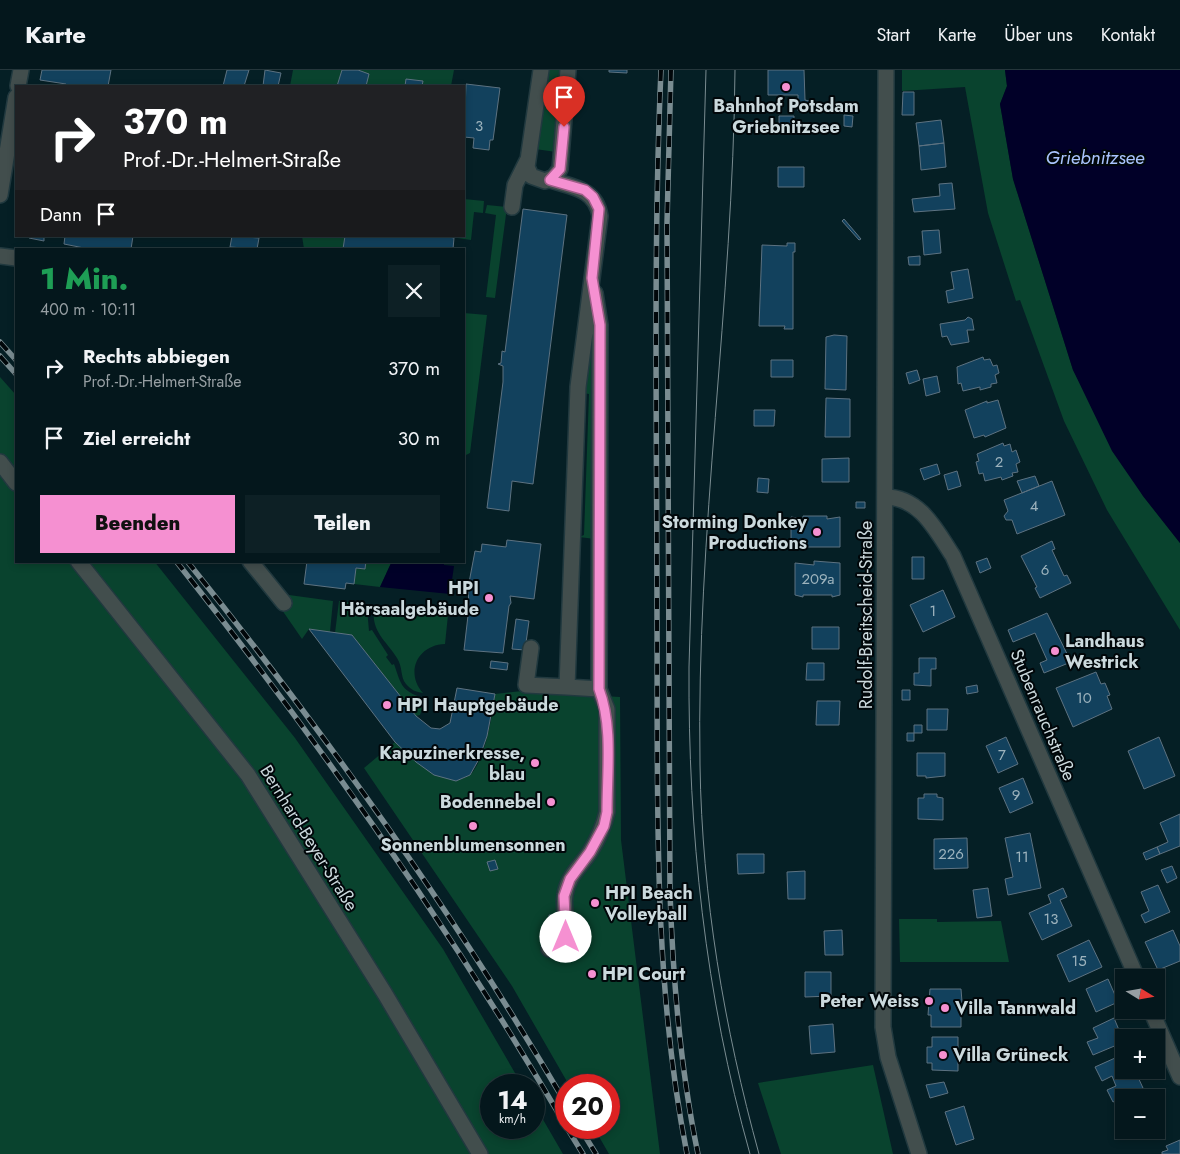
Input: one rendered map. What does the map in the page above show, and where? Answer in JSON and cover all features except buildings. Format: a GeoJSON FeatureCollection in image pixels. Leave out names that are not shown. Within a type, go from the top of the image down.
{"type":"FeatureCollection","features":[{"type":"Feature","properties":{"kind":"street"},"geometry":{"type":"LineString","coordinates":[[18,85],[21,70]]}},
{"type":"Feature","properties":{"kind":"street"},"geometry":{"type":"LineString","coordinates":[[512,207],[515,185],[527,162],[541,70]]}},
{"type":"Feature","properties":{"kind":"street"},"geometry":{"type":"LineString","coordinates":[[550,180],[558,174],[561,164],[568,70]]}},
{"type":"Feature","properties":{"kind":"street","name":"Rudolf-Breitscheid-Straße"},"geometry":{"type":"LineString","coordinates":[[886,70],[883,1027],[888,1057],[919,1154]]}},
{"type":"Feature","properties":{"kind":"street"},"geometry":{"type":"LineString","coordinates":[[0,195],[15,103]]}},
{"type":"Feature","properties":{"kind":"street"},"geometry":{"type":"LineString","coordinates":[[527,162],[531,176],[540,180],[550,180],[585,190],[596,202],[600,216],[578,387],[567,687]]}},
{"type":"Feature","properties":{"kind":"street"},"geometry":{"type":"LineString","coordinates":[[0,256],[15,258]]}},
{"type":"Feature","properties":{"kind":"street"},"geometry":{"type":"LineString","coordinates":[[549,948],[562,943],[566,937],[564,896],[570,879],[590,852],[606,819],[607,709],[599,689],[600,325],[592,278]]}},
{"type":"Feature","properties":{"kind":"street"},"geometry":{"type":"LineString","coordinates":[[0,462],[15,482]]}},
{"type":"Feature","properties":{"kind":"street","name":"Stubenrauchstraße"},"geometry":{"type":"LineString","coordinates":[[885,497],[899,497],[919,508],[954,556],[1133,969]]}},
{"type":"Feature","properties":{"kind":"street","name":"Bernhard-Beyer-Straße"},"geometry":{"type":"LineString","coordinates":[[80,563],[248,775],[385,994],[480,1154]]}},
{"type":"Feature","properties":{"kind":"street"},"geometry":{"type":"LineString","coordinates":[[252,563],[284,603]]}},
{"type":"Feature","properties":{"kind":"street"},"geometry":{"type":"LineString","coordinates":[[531,648],[526,685],[599,689]]}},
{"type":"Feature","properties":{"kind":"street"},"geometry":{"type":"LineString","coordinates":[[1155,1019],[1180,1077]]}},
{"type":"Feature","properties":{"kind":"green space"},"geometry":{"type":"Polygon","coordinates":[[[293,70],[342,70],[337,85],[290,85],[293,70]]]}},
{"type":"Feature","properties":{"kind":"green space"},"geometry":{"type":"Polygon","coordinates":[[[358,70],[454,70],[451,85],[422,85],[423,81],[406,80],[405,85],[366,85],[368,74],[358,70]]]}},
{"type":"Feature","properties":{"kind":"green space"},"geometry":{"type":"Polygon","coordinates":[[[548,70],[560,70],[556,152],[535,149],[548,70]]]}},
{"type":"Feature","properties":{"kind":"green space"},"geometry":{"type":"Polygon","coordinates":[[[902,70],[1005,70],[1007,86],[1000,104],[1013,179],[1073,370],[1143,496],[1180,543],[1180,630],[1107,510],[1064,421],[1020,300],[1016,301],[988,213],[965,87],[902,91],[902,70]]]}},
{"type":"Feature","properties":{"kind":"green space"},"geometry":{"type":"Polygon","coordinates":[[[465,199],[484,201],[483,213],[474,212],[471,240],[450,237],[465,237],[465,199]]]}},
{"type":"Feature","properties":{"kind":"green space"},"geometry":{"type":"Polygon","coordinates":[[[487,205],[507,207],[495,298],[486,297],[496,215],[485,213],[487,205]]]}},
{"type":"Feature","properties":{"kind":"green space"},"geometry":{"type":"Polygon","coordinates":[[[302,237],[345,237],[343,248],[304,248],[302,237]]]}},
{"type":"Feature","properties":{"kind":"green space"},"geometry":{"type":"Polygon","coordinates":[[[465,313],[487,315],[470,453],[465,456],[465,313]]]}},
{"type":"Feature","properties":{"kind":"green space"},"geometry":{"type":"Polygon","coordinates":[[[593,330],[595,539],[579,537],[584,535],[589,394],[583,393],[593,330]]]}},
{"type":"Feature","properties":{"kind":"green space"},"geometry":{"type":"Polygon","coordinates":[[[0,377],[15,394],[15,563],[156,563],[295,738],[443,949],[516,1074],[480,1074],[480,1139],[545,1139],[545,1123],[563,1154],[0,1154],[0,377]]]}},
{"type":"Feature","properties":{"kind":"green space"},"geometry":{"type":"Polygon","coordinates":[[[366,563],[391,563],[380,587],[354,584],[356,568],[365,569],[366,563]]]}},
{"type":"Feature","properties":{"kind":"green space"},"geometry":{"type":"Polygon","coordinates":[[[289,595],[333,601],[330,632],[309,629],[302,639],[282,610],[288,605],[289,595]]]}},
{"type":"Feature","properties":{"kind":"green space"},"geometry":{"type":"Polygon","coordinates":[[[339,601],[362,604],[367,608],[369,631],[372,630],[388,655],[386,657],[392,665],[394,664],[401,683],[411,693],[425,699],[420,715],[416,716],[352,635],[335,633],[339,601]]]}},
{"type":"Feature","properties":{"kind":"green space"},"geometry":{"type":"Polygon","coordinates":[[[378,606],[448,615],[445,644],[427,649],[417,661],[415,677],[423,693],[410,688],[406,684],[399,661],[377,630],[374,610],[378,606]]]}},
{"type":"Feature","properties":{"kind":"green space"},"geometry":{"type":"Polygon","coordinates":[[[522,691],[620,697],[621,840],[660,1154],[609,1154],[600,1139],[620,1139],[620,1074],[563,1074],[512,986],[364,768],[395,742],[456,781],[468,776],[476,767],[481,757],[490,724],[495,694],[522,691]]]}},
{"type":"Feature","properties":{"kind":"green space"},"geometry":{"type":"Polygon","coordinates":[[[899,919],[937,919],[937,922],[1001,921],[1009,962],[900,962],[899,919]]]}},
{"type":"Feature","properties":{"kind":"green space"},"geometry":{"type":"Polygon","coordinates":[[[873,1065],[893,1154],[781,1154],[758,1083],[873,1065]]]}},
{"type":"Feature","properties":{"kind":"water","name":"Griebnitzsee"},"geometry":{"type":"Polygon","coordinates":[[[1005,70],[1180,70],[1180,543],[1143,496],[1112,451],[1073,370],[1013,179],[1000,104],[1007,86],[1005,70]]]}},
{"type":"Feature","properties":{"kind":"water"},"geometry":{"type":"Polygon","coordinates":[[[391,563],[444,563],[444,565],[454,566],[450,594],[380,587],[391,563]]]}},
{"type":"Feature","properties":{"kind":"tram line"},"geometry":{"type":"LineString","coordinates":[[706,70],[689,667],[689,729],[696,852],[702,913],[721,1034],[750,1154]]}},
{"type":"Feature","properties":{"kind":"tram line"},"geometry":{"type":"LineString","coordinates":[[735,70],[728,244],[704,591],[700,678],[700,765],[705,864],[717,961],[735,1058],[759,1154]]}},
{"type":"Feature","properties":{"kind":"railway"},"geometry":{"type":"LineString","coordinates":[[661,70],[657,206],[656,343],[659,886],[668,1020],[687,1154]]}},
{"type":"Feature","properties":{"kind":"railway"},"geometry":{"type":"LineString","coordinates":[[671,70],[667,223],[670,893],[678,1024],[686,1089],[698,1154]]}},
{"type":"Feature","properties":{"kind":"railway"},"geometry":{"type":"LineString","coordinates":[[0,342],[15,359]]}},
{"type":"Feature","properties":{"kind":"railway"},"geometry":{"type":"LineString","coordinates":[[0,356],[15,373]]}},
{"type":"Feature","properties":{"kind":"railway"},"geometry":{"type":"LineString","coordinates":[[178,563],[281,697],[381,837],[476,979],[555,1108]]}},
{"type":"Feature","properties":{"kind":"railway"},"geometry":{"type":"LineString","coordinates":[[189,563],[289,692],[387,826],[479,963],[555,1085]]}},
{"type":"Feature","properties":{"kind":"railway"},"geometry":{"type":"LineString","coordinates":[[574,1139],[583,1154]]}},
{"type":"Feature","properties":{"kind":"railway"},"geometry":{"type":"LineString","coordinates":[[587,1139],[596,1154]]}},
{"type":"Feature","properties":{"kind":"place","name":"Bahnhof Potsdam Griebnitzsee"},"geometry":{"type":"Point","coordinates":[786,87]}},
{"type":"Feature","properties":{"kind":"place","name":"Storming Donkey Productions"},"geometry":{"type":"Point","coordinates":[817,532]}},
{"type":"Feature","properties":{"kind":"place","name":"HPI Hörsaalgebäude"},"geometry":{"type":"Point","coordinates":[489,598]}},
{"type":"Feature","properties":{"kind":"place","name":"Landhaus Westrick"},"geometry":{"type":"Point","coordinates":[1055,651]}},
{"type":"Feature","properties":{"kind":"place","name":"HPI Hauptgebäude"},"geometry":{"type":"Point","coordinates":[387,705]}},
{"type":"Feature","properties":{"kind":"place","name":"Kapuzinerkresse, blau"},"geometry":{"type":"Point","coordinates":[535,763]}},
{"type":"Feature","properties":{"kind":"place","name":"Bodennebel"},"geometry":{"type":"Point","coordinates":[551,802]}},
{"type":"Feature","properties":{"kind":"place","name":"Sonnenblumensonnen"},"geometry":{"type":"Point","coordinates":[473,826]}},
{"type":"Feature","properties":{"kind":"place","name":"HPI Beach Volleyball"},"geometry":{"type":"Point","coordinates":[595,903]}},
{"type":"Feature","properties":{"kind":"place","name":"HPI Court"},"geometry":{"type":"Point","coordinates":[592,974]}},
{"type":"Feature","properties":{"kind":"place","name":"Peter Weiss"},"geometry":{"type":"Point","coordinates":[929,1001]}},
{"type":"Feature","properties":{"kind":"place","name":"Villa Tannwald"},"geometry":{"type":"Point","coordinates":[945,1008]}},
{"type":"Feature","properties":{"kind":"place","name":"Villa Grüneck"},"geometry":{"type":"Point","coordinates":[943,1055]}},
{"type":"Feature","properties":{"kind":"route"},"geometry":{"type":"LineString","coordinates":[[564,127],[560,169],[558,174],[550,180],[585,190],[592,195],[599,209],[600,216],[592,278],[600,325],[599,689],[607,709],[607,812],[604,826],[590,852],[570,879],[564,896],[566,937]]}}]}
